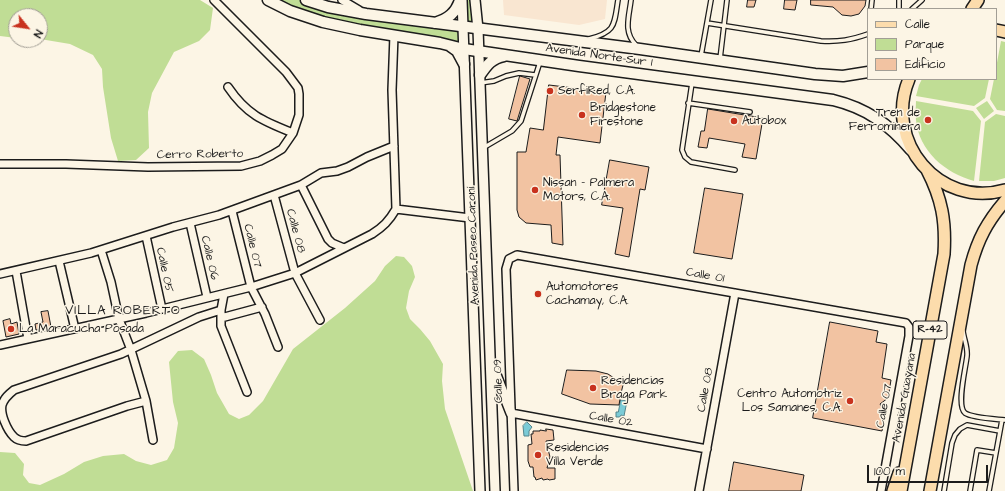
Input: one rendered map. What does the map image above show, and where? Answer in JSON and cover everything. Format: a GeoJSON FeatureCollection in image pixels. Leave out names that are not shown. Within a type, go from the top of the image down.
{"type":"FeatureCollection","features":[{"type":"Feature","properties":{"kind":"main road","name":"Avenida Norte-Sur 1"},"geometry":{"type":"LineString","coordinates":[[268,0],[290,11],[346,28],[440,42],[464,49],[540,61],[833,100],[866,112],[880,120],[892,129],[914,154]]}},
{"type":"Feature","properties":{"kind":"main road","name":"Avenida Norte-Sur 1"},"geometry":{"type":"LineString","coordinates":[[306,0],[328,7],[366,14],[640,49],[826,75],[844,76],[867,72]]}},
{"type":"Feature","properties":{"kind":"main road"},"geometry":{"type":"LineString","coordinates":[[433,23],[445,20],[452,15],[461,0]]}},
{"type":"Feature","properties":{"kind":"main road"},"geometry":{"type":"LineString","coordinates":[[440,42],[457,51],[464,64]]}},
{"type":"Feature","properties":{"kind":"main road"},"geometry":{"type":"LineString","coordinates":[[480,79],[487,64],[493,60],[508,56]]}},
{"type":"Feature","properties":{"kind":"main road","name":"R-42"},"geometry":{"type":"LineString","coordinates":[[909,80],[904,95],[902,115],[906,135],[914,154],[927,170],[943,182],[962,190],[982,193],[1005,190]]}},
{"type":"Feature","properties":{"kind":"main road","name":"Avenida Guayana"},"geometry":{"type":"LineString","coordinates":[[901,491],[944,254],[944,218],[936,189],[927,170]]}},
{"type":"Feature","properties":{"kind":"main road","name":"R-42"},"geometry":{"type":"LineString","coordinates":[[930,491],[970,265],[982,232],[1005,201]]}},
{"type":"Feature","properties":{"kind":"main road"},"geometry":{"type":"LineString","coordinates":[[893,491],[913,428]]}},
{"type":"Feature","properties":{"kind":"street","name":"Cerro Roberto"},"geometry":{"type":"LineString","coordinates":[[0,164],[66,164],[148,167],[241,166],[251,164],[272,155],[282,148],[293,133],[299,114],[299,94],[293,80],[214,0]]}},
{"type":"Feature","properties":{"kind":"street"},"geometry":{"type":"LineString","coordinates":[[342,0],[366,14]]}},
{"type":"Feature","properties":{"kind":"street","name":"Avenida Paseo Caroní"},"geometry":{"type":"LineString","coordinates":[[461,0],[480,491]]}},
{"type":"Feature","properties":{"kind":"street","name":"Avenida Paseo Caroní"},"geometry":{"type":"LineString","coordinates":[[475,0],[479,51],[495,491]]}},
{"type":"Feature","properties":{"kind":"street"},"geometry":{"type":"LineString","coordinates":[[0,345],[119,319],[251,287],[295,273],[383,227],[389,221],[396,209],[392,90],[394,35]]}},
{"type":"Feature","properties":{"kind":"street"},"geometry":{"type":"LineString","coordinates":[[228,87],[237,101],[257,118],[293,133]]}},
{"type":"Feature","properties":{"kind":"street"},"geometry":{"type":"LineString","coordinates":[[0,274],[101,250],[232,211],[301,185],[321,173],[337,171],[348,167],[394,146]]}},
{"type":"Feature","properties":{"kind":"street"},"geometry":{"type":"LineString","coordinates":[[301,185],[328,239],[332,243],[344,248]]}},
{"type":"Feature","properties":{"kind":"street","name":"Calle 08"},"geometry":{"type":"LineString","coordinates":[[274,195],[295,273],[320,320]]}},
{"type":"Feature","properties":{"kind":"street"},"geometry":{"type":"LineString","coordinates":[[396,209],[450,214],[470,218]]}},
{"type":"Feature","properties":{"kind":"street","name":"Calle 07"},"geometry":{"type":"LineString","coordinates":[[232,211],[251,287],[262,306],[278,347]]}},
{"type":"Feature","properties":{"kind":"street","name":"Calle 06"},"geometry":{"type":"LineString","coordinates":[[190,223],[206,297]]}},
{"type":"Feature","properties":{"kind":"street","name":"Calle 05"},"geometry":{"type":"LineString","coordinates":[[146,236],[162,309]]}},
{"type":"Feature","properties":{"kind":"street"},"geometry":{"type":"LineString","coordinates":[[101,250],[111,282],[119,319],[131,350],[146,402],[153,440]]}},
{"type":"Feature","properties":{"kind":"street","name":"Calle 01"},"geometry":{"type":"LineString","coordinates":[[506,269],[507,261],[512,256],[526,256],[904,322],[908,325]]}},
{"type":"Feature","properties":{"kind":"street"},"geometry":{"type":"LineString","coordinates":[[58,261],[75,329]]}},
{"type":"Feature","properties":{"kind":"street","name":"Calle 09"},"geometry":{"type":"LineString","coordinates":[[506,269],[515,491]]}},
{"type":"Feature","properties":{"kind":"street"},"geometry":{"type":"LineString","coordinates":[[16,271],[28,339]]}},
{"type":"Feature","properties":{"kind":"street","name":"Calle 08"},"geometry":{"type":"LineString","coordinates":[[699,491],[735,293]]}},
{"type":"Feature","properties":{"kind":"street"},"geometry":{"type":"LineString","coordinates":[[224,294],[221,310],[221,326],[246,392]]}},
{"type":"Feature","properties":{"kind":"street"},"geometry":{"type":"LineString","coordinates":[[221,318],[262,306]]}},
{"type":"Feature","properties":{"kind":"street"},"geometry":{"type":"LineString","coordinates":[[146,402],[127,406],[26,441],[18,440],[13,436],[3,417],[2,404],[7,396],[14,390],[131,350],[199,317],[221,310]]}},
{"type":"Feature","properties":{"kind":"street","name":"Calle 07"},"geometry":{"type":"LineString","coordinates":[[881,491],[909,336],[908,325]]}},
{"type":"Feature","properties":{"kind":"street"},"geometry":{"type":"LineString","coordinates":[[490,358],[511,413]]}},
{"type":"Feature","properties":{"kind":"street","name":"Calle 02"},"geometry":{"type":"LineString","coordinates":[[511,413],[707,449]]}},
{"type":"Feature","properties":{"kind":"lane"},"geometry":{"type":"LineString","coordinates":[[576,41],[590,39],[612,29],[615,21],[618,0]]}},
{"type":"Feature","properties":{"kind":"lane"},"geometry":{"type":"LineString","coordinates":[[631,0],[628,30],[630,39],[640,49]]}},
{"type":"Feature","properties":{"kind":"lane"},"geometry":{"type":"LineString","coordinates":[[701,58],[711,0]]}},
{"type":"Feature","properties":{"kind":"lane"},"geometry":{"type":"LineString","coordinates":[[720,60],[727,0]]}},
{"type":"Feature","properties":{"kind":"lane"},"geometry":{"type":"LineString","coordinates":[[913,8],[922,0]]}},
{"type":"Feature","properties":{"kind":"lane"},"geometry":{"type":"LineString","coordinates":[[707,23],[821,41],[839,42],[853,40],[867,34]]}},
{"type":"Feature","properties":{"kind":"lane"},"geometry":{"type":"LineString","coordinates":[[482,149],[512,131],[522,121],[540,61]]}},
{"type":"Feature","properties":{"kind":"lane"},"geometry":{"type":"LineString","coordinates":[[480,79],[494,81],[519,73],[535,75]]}},
{"type":"Feature","properties":{"kind":"lane"},"geometry":{"type":"LineString","coordinates":[[692,82],[682,150],[685,157],[691,162],[735,170]]}},
{"type":"Feature","properties":{"kind":"lane"},"geometry":{"type":"LineString","coordinates":[[688,103],[750,112]]}},
{"type":"Feature","properties":{"kind":"lane"},"geometry":{"type":"LineString","coordinates":[[961,319],[967,354],[961,408],[969,415],[1004,420],[1000,431],[989,491]]}},
{"type":"Feature","properties":{"kind":"lane"},"geometry":{"type":"LineString","coordinates":[[944,491],[952,443],[957,432],[966,425],[1000,431]]}},
{"type":"Feature","properties":{"kind":"lane"},"geometry":{"type":"LineString","coordinates":[[970,491],[977,450],[996,453]]}},
{"type":"Feature","properties":{"kind":"shaded area"},"geometry":{"type":"Polygon","coordinates":[[[503,0],[607,0],[605,19],[579,25],[504,15],[503,0]]]}},
{"type":"Feature","properties":{"kind":"green space"},"geometry":{"type":"Polygon","coordinates":[[[0,0],[200,0],[213,8],[210,30],[199,41],[174,52],[152,93],[148,112],[149,148],[136,160],[118,161],[111,138],[103,87],[102,69],[93,55],[70,44],[48,40],[48,8],[8,8],[8,37],[0,36],[0,0]]]}},
{"type":"Feature","properties":{"kind":"green space"},"geometry":{"type":"Polygon","coordinates":[[[268,0],[306,0],[462,27],[462,0],[475,0],[478,29],[463,27],[464,49],[360,30],[268,0]]]}},
{"type":"Feature","properties":{"kind":"green space"},"geometry":{"type":"Polygon","coordinates":[[[1001,41],[1005,42],[1005,111],[997,110],[990,99],[994,80],[997,80],[997,63],[1001,41]]]}},
{"type":"Feature","properties":{"kind":"green space"},"geometry":{"type":"Polygon","coordinates":[[[922,80],[989,80],[985,98],[974,106],[916,96],[922,80]]]}},
{"type":"Feature","properties":{"kind":"green space"},"geometry":{"type":"Polygon","coordinates":[[[916,101],[973,111],[981,121],[974,181],[953,172],[935,159],[928,151],[918,131],[916,101]]]}},
{"type":"Feature","properties":{"kind":"green space"},"geometry":{"type":"Polygon","coordinates":[[[987,101],[994,111],[984,119],[976,108],[987,101]]]}},
{"type":"Feature","properties":{"kind":"green space"},"geometry":{"type":"Polygon","coordinates":[[[996,114],[1005,116],[1005,178],[994,181],[979,181],[985,122],[996,114]]]}},
{"type":"Feature","properties":{"kind":"green space"},"geometry":{"type":"Polygon","coordinates":[[[396,256],[404,257],[412,266],[415,277],[409,291],[406,308],[410,319],[430,341],[443,364],[442,381],[445,409],[473,491],[0,491],[0,452],[15,453],[24,464],[23,475],[29,483],[40,485],[64,474],[84,462],[103,456],[124,454],[136,461],[151,465],[167,460],[174,448],[178,423],[173,402],[169,362],[178,351],[192,350],[204,359],[217,393],[229,414],[239,419],[249,415],[263,401],[293,349],[345,308],[375,281],[385,266],[396,256]]]}},
{"type":"Feature","properties":{"kind":"water"},"geometry":{"type":"Polygon","coordinates":[[[621,400],[627,401],[624,416],[621,415],[620,417],[616,417],[616,412],[618,412],[621,400]]]}},
{"type":"Feature","properties":{"kind":"water"},"geometry":{"type":"Polygon","coordinates":[[[527,422],[532,427],[529,431],[529,436],[524,436],[523,426],[527,422]]]}},
{"type":"Feature","properties":{"kind":"building"},"geometry":{"type":"Polygon","coordinates":[[[748,0],[756,0],[754,7],[747,7],[748,0]]]}},
{"type":"Feature","properties":{"kind":"building"},"geometry":{"type":"Polygon","coordinates":[[[785,0],[797,0],[795,10],[784,9],[785,0]]]}},
{"type":"Feature","properties":{"kind":"building"},"geometry":{"type":"Polygon","coordinates":[[[811,0],[866,0],[865,6],[859,14],[851,16],[842,15],[833,7],[811,5],[811,0]]]}},
{"type":"Feature","properties":{"kind":"building"},"geometry":{"type":"Polygon","coordinates":[[[520,76],[530,79],[517,121],[509,119],[520,76]]]}},
{"type":"Feature","properties":{"kind":"building"},"geometry":{"type":"Polygon","coordinates":[[[549,85],[606,92],[600,143],[558,137],[556,155],[560,155],[563,245],[552,243],[551,225],[526,223],[519,217],[517,210],[517,152],[526,152],[530,128],[543,130],[549,85]]]}},
{"type":"Feature","properties":{"kind":"building"},"geometry":{"type":"Polygon","coordinates":[[[708,109],[763,118],[756,159],[742,157],[745,144],[709,138],[707,148],[698,147],[701,131],[704,131],[708,109]]]}},
{"type":"Feature","properties":{"kind":"building"},"geometry":{"type":"Polygon","coordinates":[[[610,160],[649,167],[645,190],[640,189],[629,257],[615,254],[623,208],[602,205],[610,160]]]}},
{"type":"Feature","properties":{"kind":"building"},"geometry":{"type":"Polygon","coordinates":[[[705,188],[743,194],[732,259],[694,253],[705,188]]]}},
{"type":"Feature","properties":{"kind":"building"},"geometry":{"type":"Polygon","coordinates":[[[48,311],[51,327],[36,330],[35,324],[43,322],[41,312],[48,311]]]}},
{"type":"Feature","properties":{"kind":"building","name":"La Maracucha Posada"},"geometry":{"type":"Polygon","coordinates":[[[10,319],[11,324],[17,322],[19,334],[6,337],[3,321],[10,319]]]}},
{"type":"Feature","properties":{"kind":"building"},"geometry":{"type":"Polygon","coordinates":[[[830,322],[878,331],[876,342],[887,344],[882,378],[891,380],[888,398],[880,404],[885,413],[882,431],[813,418],[830,322]]]}},
{"type":"Feature","properties":{"kind":"building","name":"Residencias Braga Park"},"geometry":{"type":"Polygon","coordinates":[[[567,370],[596,371],[608,374],[617,380],[624,381],[619,405],[590,404],[562,394],[567,370]]]}},
{"type":"Feature","properties":{"kind":"building","name":"Residencias Villa Verde"},"geometry":{"type":"Polygon","coordinates":[[[546,429],[553,430],[554,440],[546,441],[550,457],[547,468],[555,468],[555,479],[543,480],[542,478],[536,480],[534,477],[533,467],[530,467],[528,461],[528,445],[532,444],[531,434],[533,434],[533,431],[546,431],[546,429]]]}},
{"type":"Feature","properties":{"kind":"building"},"geometry":{"type":"Polygon","coordinates":[[[734,462],[804,475],[801,491],[729,491],[734,462]]]}},
{"type":"Feature","properties":{"kind":"place","name":"SerfiRed, C.A."},"geometry":{"type":"Point","coordinates":[550,91]}},
{"type":"Feature","properties":{"kind":"place","name":"Bridgestone Firestone"},"geometry":{"type":"Point","coordinates":[582,115]}},
{"type":"Feature","properties":{"kind":"place","name":"Tren de Ferrominera"},"geometry":{"type":"Point","coordinates":[928,120]}},
{"type":"Feature","properties":{"kind":"place","name":"Autobox"},"geometry":{"type":"Point","coordinates":[734,121]}},
{"type":"Feature","properties":{"kind":"place","name":"Nissan - Palmera Motors, C.A."},"geometry":{"type":"Point","coordinates":[535,190]}},
{"type":"Feature","properties":{"kind":"place","name":"Automotores Cachamay, C.A."},"geometry":{"type":"Point","coordinates":[538,294]}},
{"type":"Feature","properties":{"kind":"place","name":"La Maracucha Posada"},"geometry":{"type":"Point","coordinates":[11,329]}},
{"type":"Feature","properties":{"kind":"place","name":"Residencias Braga Park"},"geometry":{"type":"Point","coordinates":[593,388]}},
{"type":"Feature","properties":{"kind":"place","name":"Centro Automotriz Los Samanes, C.A."},"geometry":{"type":"Point","coordinates":[850,401]}},
{"type":"Feature","properties":{"kind":"place","name":"Residencias Villa Verde"},"geometry":{"type":"Point","coordinates":[538,455]}},
{"type":"Feature","properties":{"kind":"district","name":"VILLA ROBERTO"},"geometry":{"type":"Point","coordinates":[123,311]}}]}
